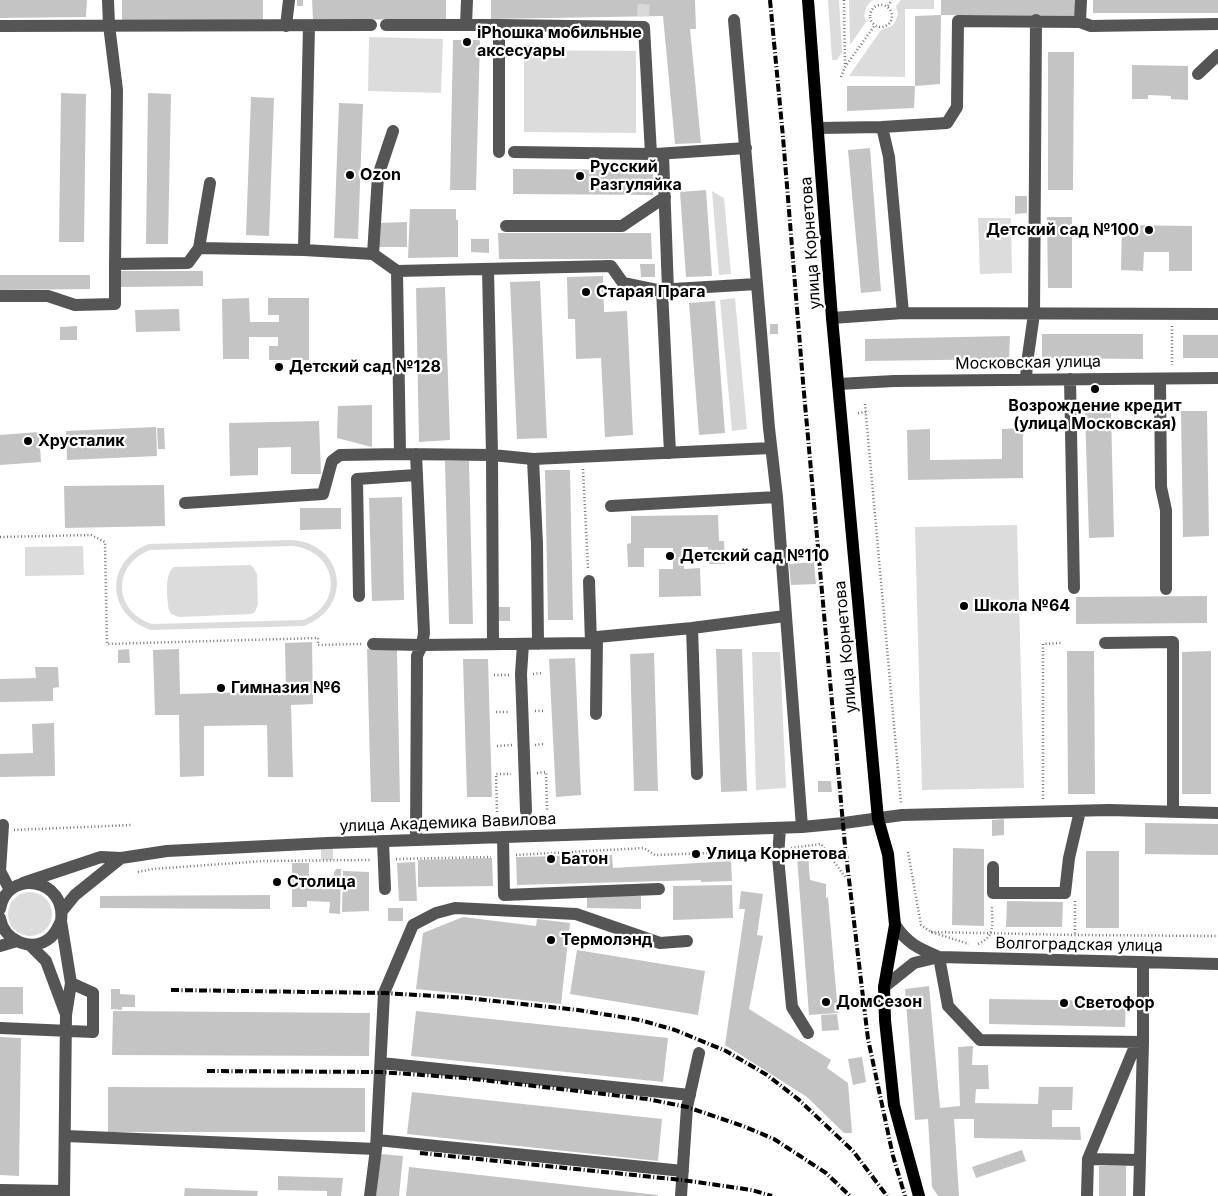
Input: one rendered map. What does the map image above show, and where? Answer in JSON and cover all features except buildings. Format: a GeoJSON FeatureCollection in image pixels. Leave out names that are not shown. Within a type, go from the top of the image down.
{"type":"FeatureCollection","features":[{"type":"Feature","properties":{"kind":"main road","name":"улица Корнетова"},"geometry":{"type":"LineString","coordinates":[[808,0],[832,318],[878,819],[888,854],[895,925],[884,987],[884,1020],[894,1104],[919,1196]]}},
{"type":"Feature","properties":{"kind":"street"},"geometry":{"type":"LineString","coordinates":[[0,296],[48,296],[75,305],[115,304],[117,90],[108,25],[108,0]]}},
{"type":"Feature","properties":{"kind":"street"},"geometry":{"type":"LineString","coordinates":[[286,26],[289,0]]}},
{"type":"Feature","properties":{"kind":"street"},"geometry":{"type":"LineString","coordinates":[[466,25],[467,0]]}},
{"type":"Feature","properties":{"kind":"street"},"geometry":{"type":"LineString","coordinates":[[1080,22],[1081,0]]}},
{"type":"Feature","properties":{"kind":"street"},"geometry":{"type":"LineString","coordinates":[[734,20],[777,498],[802,827]]}},
{"type":"Feature","properties":{"kind":"street"},"geometry":{"type":"LineString","coordinates":[[819,128],[947,123],[957,107],[958,21],[1036,20],[1080,22],[1091,26],[1218,24]]}},
{"type":"Feature","properties":{"kind":"street"},"geometry":{"type":"LineString","coordinates":[[1026,379],[1034,314],[1036,20]]}},
{"type":"Feature","properties":{"kind":"street"},"geometry":{"type":"LineString","coordinates":[[386,25],[644,22],[657,154],[665,197],[665,290],[670,453]]}},
{"type":"Feature","properties":{"kind":"street"},"geometry":{"type":"LineString","coordinates":[[0,26],[371,25]]}},
{"type":"Feature","properties":{"kind":"street"},"geometry":{"type":"LineString","coordinates":[[499,25],[499,152]]}},
{"type":"Feature","properties":{"kind":"street"},"geometry":{"type":"LineString","coordinates":[[304,250],[309,26]]}},
{"type":"Feature","properties":{"kind":"street"},"geometry":{"type":"LineString","coordinates":[[1198,74],[1218,55]]}},
{"type":"Feature","properties":{"kind":"street"},"geometry":{"type":"LineString","coordinates":[[882,127],[889,157],[903,313]]}},
{"type":"Feature","properties":{"kind":"street"},"geometry":{"type":"LineString","coordinates":[[373,254],[378,176],[393,131]]}},
{"type":"Feature","properties":{"kind":"street"},"geometry":{"type":"LineString","coordinates":[[514,152],[657,154],[746,148]]}},
{"type":"Feature","properties":{"kind":"street"},"geometry":{"type":"LineString","coordinates":[[116,264],[188,263],[199,248],[210,183]]}},
{"type":"Feature","properties":{"kind":"street"},"geometry":{"type":"LineString","coordinates":[[506,226],[622,226],[665,197]]}},
{"type":"Feature","properties":{"kind":"street"},"geometry":{"type":"LineString","coordinates":[[199,248],[304,250],[373,254],[397,271],[611,266],[623,282],[665,290],[757,284]]}},
{"type":"Feature","properties":{"kind":"street"},"geometry":{"type":"LineString","coordinates":[[488,269],[492,455],[493,644]]}},
{"type":"Feature","properties":{"kind":"street"},"geometry":{"type":"LineString","coordinates":[[397,271],[400,454]]}},
{"type":"Feature","properties":{"kind":"street"},"geometry":{"type":"LineString","coordinates":[[832,318],[903,313],[1218,314]]}},
{"type":"Feature","properties":{"kind":"street","name":"Московская улица"},"geometry":{"type":"LineString","coordinates":[[838,384],[894,381],[1218,378]]}},
{"type":"Feature","properties":{"kind":"street"},"geometry":{"type":"LineString","coordinates":[[1070,379],[1074,588]]}},
{"type":"Feature","properties":{"kind":"street"},"geometry":{"type":"LineString","coordinates":[[1166,379],[1161,487],[1166,510],[1166,589]]}},
{"type":"Feature","properties":{"kind":"street"},"geometry":{"type":"LineString","coordinates":[[185,503],[323,494],[332,461],[340,455],[492,455],[533,458],[772,448]]}},
{"type":"Feature","properties":{"kind":"street"},"geometry":{"type":"LineString","coordinates":[[416,454],[424,633],[422,645],[417,656],[416,840]]}},
{"type":"Feature","properties":{"kind":"street"},"geometry":{"type":"LineString","coordinates":[[533,458],[537,544],[538,644]]}},
{"type":"Feature","properties":{"kind":"street"},"geometry":{"type":"LineString","coordinates":[[359,596],[357,479],[416,475]]}},
{"type":"Feature","properties":{"kind":"street"},"geometry":{"type":"LineString","coordinates":[[611,506],[777,498]]}},
{"type":"Feature","properties":{"kind":"street"},"geometry":{"type":"LineString","coordinates":[[589,581],[594,640],[596,714]]}},
{"type":"Feature","properties":{"kind":"street"},"geometry":{"type":"LineString","coordinates":[[373,644],[538,644],[594,640],[785,616]]}},
{"type":"Feature","properties":{"kind":"street"},"geometry":{"type":"LineString","coordinates":[[692,628],[697,774]]}},
{"type":"Feature","properties":{"kind":"street"},"geometry":{"type":"LineString","coordinates":[[1105,643],[1173,642],[1173,811]]}},
{"type":"Feature","properties":{"kind":"street"},"geometry":{"type":"LineString","coordinates":[[522,644],[521,674],[526,811]]}},
{"type":"Feature","properties":{"kind":"street","name":"улица Академика Вавилова"},"geometry":{"type":"LineString","coordinates":[[5,891],[100,857],[121,858],[166,852],[384,841],[802,827],[902,815],[1043,811],[1218,812]]}},
{"type":"Feature","properties":{"kind":"street"},"geometry":{"type":"LineString","coordinates":[[993,867],[993,893],[1065,893],[1069,858],[1080,811]]}},
{"type":"Feature","properties":{"kind":"street"},"geometry":{"type":"LineString","coordinates":[[0,909],[5,891],[0,871],[3,828]]}},
{"type":"Feature","properties":{"kind":"street"},"geometry":{"type":"LineString","coordinates":[[780,828],[778,857],[792,1007],[808,1033]]}},
{"type":"Feature","properties":{"kind":"street"},"geometry":{"type":"LineString","coordinates":[[503,837],[504,895],[659,888]]}},
{"type":"Feature","properties":{"kind":"street"},"geometry":{"type":"LineString","coordinates":[[384,841],[386,889]]}},
{"type":"Feature","properties":{"kind":"street"},"geometry":{"type":"LineString","coordinates":[[0,946],[17,942],[30,945],[50,938],[57,930],[61,916],[75,895],[121,858]]}},
{"type":"Feature","properties":{"kind":"street"},"geometry":{"type":"LineString","coordinates":[[0,1190],[64,1194],[66,1015],[71,983],[59,901],[53,892],[44,886],[34,883],[23,883]]}},
{"type":"Feature","properties":{"kind":"street"},"geometry":{"type":"LineString","coordinates":[[370,1196],[376,1144],[384,994],[413,925],[436,913],[455,908],[576,914],[660,943],[687,941]]}},
{"type":"Feature","properties":{"kind":"street"},"geometry":{"type":"LineString","coordinates":[[0,918],[4,930],[17,942]]}},
{"type":"Feature","properties":{"kind":"street"},"geometry":{"type":"LineString","coordinates":[[895,925],[904,938],[916,947],[939,957]]}},
{"type":"Feature","properties":{"kind":"street"},"geometry":{"type":"LineString","coordinates":[[30,945],[46,961],[66,1015]]}},
{"type":"Feature","properties":{"kind":"street"},"geometry":{"type":"LineString","coordinates":[[884,987],[914,963],[939,957]]}},
{"type":"Feature","properties":{"kind":"street"},"geometry":{"type":"LineString","coordinates":[[939,957],[948,1006],[980,1040],[1143,1042]]}},
{"type":"Feature","properties":{"kind":"street","name":"Волгоградская улица"},"geometry":{"type":"LineString","coordinates":[[939,957],[1218,964]]}},
{"type":"Feature","properties":{"kind":"street"},"geometry":{"type":"LineString","coordinates":[[1139,1196],[1143,962]]}},
{"type":"Feature","properties":{"kind":"street"},"geometry":{"type":"LineString","coordinates":[[0,1028],[93,1032],[93,993],[71,983]]}},
{"type":"Feature","properties":{"kind":"street"},"geometry":{"type":"LineString","coordinates":[[1088,1196],[1088,1159],[1133,1051],[1143,1042]]}},
{"type":"Feature","properties":{"kind":"street"},"geometry":{"type":"LineString","coordinates":[[681,1196],[687,1107],[700,1053]]}},
{"type":"Feature","properties":{"kind":"street"},"geometry":{"type":"LineString","coordinates":[[381,1063],[690,1095]]}},
{"type":"Feature","properties":{"kind":"street"},"geometry":{"type":"LineString","coordinates":[[66,1136],[376,1144],[683,1171]]}},
{"type":"Feature","properties":{"kind":"street"},"geometry":{"type":"LineString","coordinates":[[1088,1159],[1140,1160]]}},
{"type":"Feature","properties":{"kind":"path"},"geometry":{"type":"LineString","coordinates":[[844,0],[845,67]]}},
{"type":"Feature","properties":{"kind":"path"},"geometry":{"type":"LineString","coordinates":[[888,6],[892,0]]}},
{"type":"Feature","properties":{"kind":"path"},"geometry":{"type":"LineString","coordinates":[[877,5],[888,6],[892,13],[891,20],[882,27],[875,25],[870,19],[872,9],[877,5]]}},
{"type":"Feature","properties":{"kind":"path"},"geometry":{"type":"LineString","coordinates":[[841,78],[845,67],[875,25]]}},
{"type":"Feature","properties":{"kind":"path"},"geometry":{"type":"LineString","coordinates":[[1166,379],[1172,314]]}},
{"type":"Feature","properties":{"kind":"path"},"geometry":{"type":"LineString","coordinates":[[865,404],[902,815]]}},
{"type":"Feature","properties":{"kind":"path"},"geometry":{"type":"LineString","coordinates":[[858,413],[866,412]]}},
{"type":"Feature","properties":{"kind":"path"},"geometry":{"type":"LineString","coordinates":[[583,457],[589,581]]}},
{"type":"Feature","properties":{"kind":"path"},"geometry":{"type":"LineString","coordinates":[[0,537],[91,535],[105,542],[107,644],[318,638],[318,645],[373,644]]}},
{"type":"Feature","properties":{"kind":"path"},"geometry":{"type":"LineString","coordinates":[[1043,811],[1043,644],[1061,643]]}},
{"type":"Feature","properties":{"kind":"path"},"geometry":{"type":"LineString","coordinates":[[546,772],[548,810]]}},
{"type":"Feature","properties":{"kind":"path"},"geometry":{"type":"LineString","coordinates":[[496,774],[497,812]]}},
{"type":"Feature","properties":{"kind":"path"},"geometry":{"type":"LineString","coordinates":[[3,828],[132,825]]}},
{"type":"Feature","properties":{"kind":"path"},"geometry":{"type":"LineString","coordinates":[[908,852],[921,925],[931,932],[972,947],[986,940],[991,933],[993,893]]}},
{"type":"Feature","properties":{"kind":"path"},"geometry":{"type":"LineString","coordinates":[[1065,893],[1075,898],[1075,935]]}},
{"type":"Feature","properties":{"kind":"path"},"geometry":{"type":"LineString","coordinates":[[931,932],[1218,936]]}},
{"type":"Feature","properties":{"kind":"shaded area"},"geometry":{"type":"Polygon","coordinates":[[[828,0],[839,0],[842,52],[837,60],[832,60],[828,0]]]}},
{"type":"Feature","properties":{"kind":"shaded area"},"geometry":{"type":"Polygon","coordinates":[[[849,0],[873,0],[865,10],[866,22],[850,45],[849,0]]]}},
{"type":"Feature","properties":{"kind":"shaded area"},"geometry":{"type":"Polygon","coordinates":[[[901,0],[934,0],[934,9],[905,9],[905,77],[849,76],[881,30],[892,26],[895,22],[898,14],[896,6],[901,0]]]}},
{"type":"Feature","properties":{"kind":"shaded area"},"geometry":{"type":"Polygon","coordinates":[[[369,37],[443,39],[441,93],[368,91],[369,37]]]}},
{"type":"Feature","properties":{"kind":"shaded area"},"geometry":{"type":"Polygon","coordinates":[[[524,50],[636,51],[636,133],[524,132],[524,50]]]}},
{"type":"Feature","properties":{"kind":"shaded area"},"geometry":{"type":"Polygon","coordinates":[[[712,191],[724,198],[731,274],[719,275],[712,191]]]}},
{"type":"Feature","properties":{"kind":"shaded area"},"geometry":{"type":"Polygon","coordinates":[[[978,218],[1011,218],[1012,273],[980,274],[978,218]]]}},
{"type":"Feature","properties":{"kind":"shaded area"},"geometry":{"type":"Polygon","coordinates":[[[735,298],[747,429],[732,431],[720,300],[735,298]]]}},
{"type":"Feature","properties":{"kind":"shaded area"},"geometry":{"type":"Polygon","coordinates":[[[1017,525],[1024,788],[922,790],[915,527],[1017,525]]]}},
{"type":"Feature","properties":{"kind":"shaded area"},"geometry":{"type":"Polygon","coordinates":[[[292,540],[310,544],[323,552],[332,564],[337,577],[336,591],[331,605],[320,617],[304,626],[151,630],[136,623],[125,613],[119,601],[116,588],[118,575],[124,562],[134,552],[149,544],[292,540]],[[292,546],[150,550],[138,557],[129,566],[122,588],[124,599],[139,618],[152,624],[303,620],[317,612],[326,602],[330,591],[331,578],[327,567],[319,557],[307,550],[292,546]]]}},
{"type":"Feature","properties":{"kind":"shaded area"},"geometry":{"type":"Polygon","coordinates":[[[83,546],[84,575],[25,576],[25,547],[83,546]]]}},
{"type":"Feature","properties":{"kind":"shaded area"},"geometry":{"type":"Polygon","coordinates":[[[250,565],[257,574],[258,604],[255,612],[251,614],[179,617],[171,614],[168,606],[167,581],[174,567],[250,565]]]}},
{"type":"Feature","properties":{"kind":"shaded area"},"geometry":{"type":"Polygon","coordinates":[[[752,652],[780,652],[786,788],[756,790],[752,652]]]}},
{"type":"Feature","properties":{"kind":"shaded area"},"geometry":{"type":"Polygon","coordinates":[[[26,892],[34,892],[46,898],[52,914],[46,930],[34,936],[26,936],[14,930],[8,918],[8,910],[14,898],[26,892]]]}},
{"type":"Feature","properties":{"kind":"tunnel"},"geometry":{"type":"LineString","coordinates":[[643,16],[644,0]]}},
{"type":"Feature","properties":{"kind":"tunnel"},"geometry":{"type":"LineString","coordinates":[[327,843],[327,860]]}},
{"type":"Feature","properties":{"kind":"railway"},"geometry":{"type":"LineString","coordinates":[[770,0],[845,846],[868,1039],[893,1156],[905,1196]]}},
{"type":"Feature","properties":{"kind":"railway"},"geometry":{"type":"LineString","coordinates":[[171,990],[384,993],[467,998],[578,1010],[640,1020],[675,1030],[726,1051],[767,1075],[798,1099],[853,1151],[887,1196]]}},
{"type":"Feature","properties":{"kind":"railway"},"geometry":{"type":"LineString","coordinates":[[207,1071],[380,1072],[465,1078],[647,1099],[687,1107],[774,1139],[826,1173],[850,1196]]}},
{"type":"Feature","properties":{"kind":"railway"},"geometry":{"type":"LineString","coordinates":[[420,1153],[682,1180],[752,1190],[772,1196]]}},
{"type":"Feature","properties":{"kind":"place","name":"iPhoшка мобильные аксесуары"},"geometry":{"type":"Point","coordinates":[467,42]}},
{"type":"Feature","properties":{"kind":"place","name":"Ozon"},"geometry":{"type":"Point","coordinates":[350,175]}},
{"type":"Feature","properties":{"kind":"place","name":"Русский Разгуляйка"},"geometry":{"type":"Point","coordinates":[580,176]}},
{"type":"Feature","properties":{"kind":"place","name":"Детский сад №100"},"geometry":{"type":"Point","coordinates":[1149,230]}},
{"type":"Feature","properties":{"kind":"place","name":"Старая Прага"},"geometry":{"type":"Point","coordinates":[586,292]}},
{"type":"Feature","properties":{"kind":"place","name":"Детский сад №128"},"geometry":{"type":"Point","coordinates":[279,367]}},
{"type":"Feature","properties":{"kind":"place","name":"Возрождение кредит (улица Московская)"},"geometry":{"type":"Point","coordinates":[1095,389]}},
{"type":"Feature","properties":{"kind":"place","name":"Хрусталик"},"geometry":{"type":"Point","coordinates":[28,441]}},
{"type":"Feature","properties":{"kind":"place","name":"Детский сад №110"},"geometry":{"type":"Point","coordinates":[670,556]}},
{"type":"Feature","properties":{"kind":"place","name":"Школа №64"},"geometry":{"type":"Point","coordinates":[964,606]}},
{"type":"Feature","properties":{"kind":"place","name":"Гимназия №6"},"geometry":{"type":"Point","coordinates":[221,688]}},
{"type":"Feature","properties":{"kind":"place","name":"Улица Корнетова"},"geometry":{"type":"Point","coordinates":[696,854]}},
{"type":"Feature","properties":{"kind":"place","name":"Батон"},"geometry":{"type":"Point","coordinates":[551,859]}},
{"type":"Feature","properties":{"kind":"place","name":"Столица"},"geometry":{"type":"Point","coordinates":[277,882]}},
{"type":"Feature","properties":{"kind":"place","name":"Термолэнд"},"geometry":{"type":"Point","coordinates":[551,940]}},
{"type":"Feature","properties":{"kind":"place","name":"ДомСезон"},"geometry":{"type":"Point","coordinates":[826,1002]}},
{"type":"Feature","properties":{"kind":"place","name":"Светофор"},"geometry":{"type":"Point","coordinates":[1064,1003]}}]}
